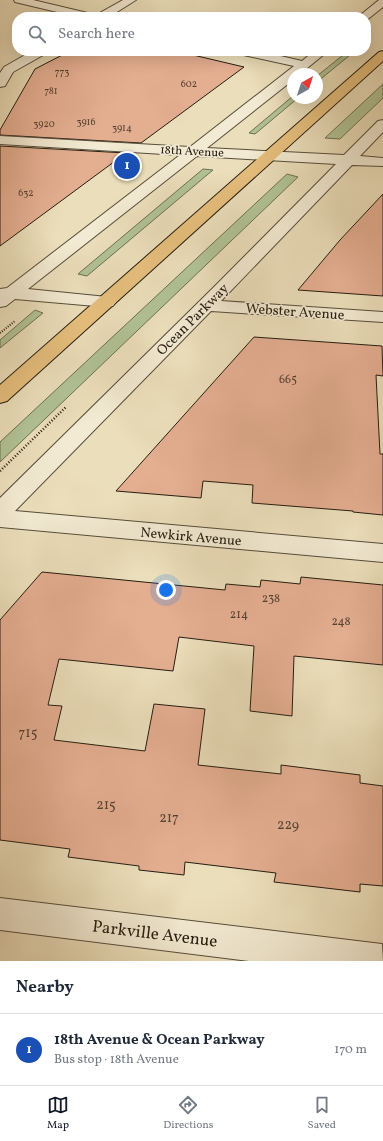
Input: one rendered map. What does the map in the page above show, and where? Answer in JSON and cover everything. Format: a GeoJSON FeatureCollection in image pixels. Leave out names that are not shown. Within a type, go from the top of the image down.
{"type":"FeatureCollection","features":[{"type":"Feature","properties":{"kind":"main road"},"geometry":{"type":"LineString","coordinates":[[0,396],[383,55]]}},
{"type":"Feature","properties":{"kind":"street"},"geometry":{"type":"LineString","coordinates":[[18,0],[70,12]]}},
{"type":"Feature","properties":{"kind":"street"},"geometry":{"type":"LineString","coordinates":[[110,12],[131,0]]}},
{"type":"Feature","properties":{"kind":"street"},"geometry":{"type":"LineString","coordinates":[[370,12],[383,2]]}},
{"type":"Feature","properties":{"kind":"street"},"geometry":{"type":"LineString","coordinates":[[0,83],[8,70],[32,56]]}},
{"type":"Feature","properties":{"kind":"street"},"geometry":{"type":"LineString","coordinates":[[264,56],[304,65]]}},
{"type":"Feature","properties":{"kind":"street"},"geometry":{"type":"LineString","coordinates":[[4,296],[316,56]]}},
{"type":"Feature","properties":{"kind":"street","name":"Ocean Parkway"},"geometry":{"type":"LineString","coordinates":[[0,512],[207,305],[383,124]]}},
{"type":"Feature","properties":{"kind":"street","name":"18th Avenue"},"geometry":{"type":"LineString","coordinates":[[0,140],[383,162]]}},
{"type":"Feature","properties":{"kind":"street"},"geometry":{"type":"LineString","coordinates":[[4,296],[107,302]]}},
{"type":"Feature","properties":{"kind":"street","name":"Webster Avenue"},"geometry":{"type":"LineString","coordinates":[[207,305],[383,317]]}},
{"type":"Feature","properties":{"kind":"street","name":"Newkirk Avenue"},"geometry":{"type":"LineString","coordinates":[[0,518],[383,553]]}},
{"type":"Feature","properties":{"kind":"street","name":"Parkville Avenue"},"geometry":{"type":"LineString","coordinates":[[0,914],[382,961]]}},
{"type":"Feature","properties":{"kind":"green space"},"geometry":{"type":"Polygon","coordinates":[[[342,56],[349,56],[323,77],[323,71],[342,56]]]}},
{"type":"Feature","properties":{"kind":"green space"},"geometry":{"type":"Polygon","coordinates":[[[383,84],[383,98],[340,139],[325,138],[383,84]]]}},
{"type":"Feature","properties":{"kind":"green space"},"geometry":{"type":"Polygon","coordinates":[[[287,101],[287,104],[291,104],[255,134],[249,133],[287,101]]]}},
{"type":"Feature","properties":{"kind":"green space"},"geometry":{"type":"Polygon","coordinates":[[[203,169],[213,170],[87,276],[78,274],[203,169]]]}},
{"type":"Feature","properties":{"kind":"green space"},"geometry":{"type":"Polygon","coordinates":[[[287,174],[298,177],[0,462],[0,442],[287,174]]]}},
{"type":"Feature","properties":{"kind":"green space"},"geometry":{"type":"Polygon","coordinates":[[[35,310],[43,313],[0,348],[0,340],[35,310]]]}},
{"type":"Feature","properties":{"kind":"building"},"geometry":{"type":"Polygon","coordinates":[[[60,56],[197,56],[244,67],[141,143],[0,135],[0,130],[35,69],[60,56]]]}},
{"type":"Feature","properties":{"kind":"building"},"geometry":{"type":"Polygon","coordinates":[[[0,146],[126,153],[0,246],[0,146]]]}},
{"type":"Feature","properties":{"kind":"building"},"geometry":{"type":"Polygon","coordinates":[[[383,194],[383,296],[298,290],[340,240],[383,194]]]}},
{"type":"Feature","properties":{"kind":"building"},"geometry":{"type":"Polygon","coordinates":[[[254,337],[382,346],[383,376],[376,375],[380,454],[383,454],[383,515],[353,511],[252,503],[253,485],[203,481],[201,498],[116,491],[254,337]]]}},
{"type":"Feature","properties":{"kind":"building"},"geometry":{"type":"Polygon","coordinates":[[[42,572],[225,590],[226,584],[260,587],[261,580],[300,584],[301,577],[383,585],[383,665],[294,656],[292,716],[250,711],[254,646],[179,637],[173,671],[59,659],[48,705],[62,706],[54,740],[145,751],[154,704],[205,709],[198,765],[281,774],[281,765],[360,775],[360,783],[383,786],[383,886],[360,884],[360,892],[274,882],[276,873],[185,862],[184,875],[139,870],[139,866],[68,857],[70,849],[0,840],[0,620],[42,572]]]}},
{"type":"Feature","properties":{"kind":"place","name":"18th Avenue & Ocean Parkway"},"geometry":{"type":"Point","coordinates":[127,166]}}]}
